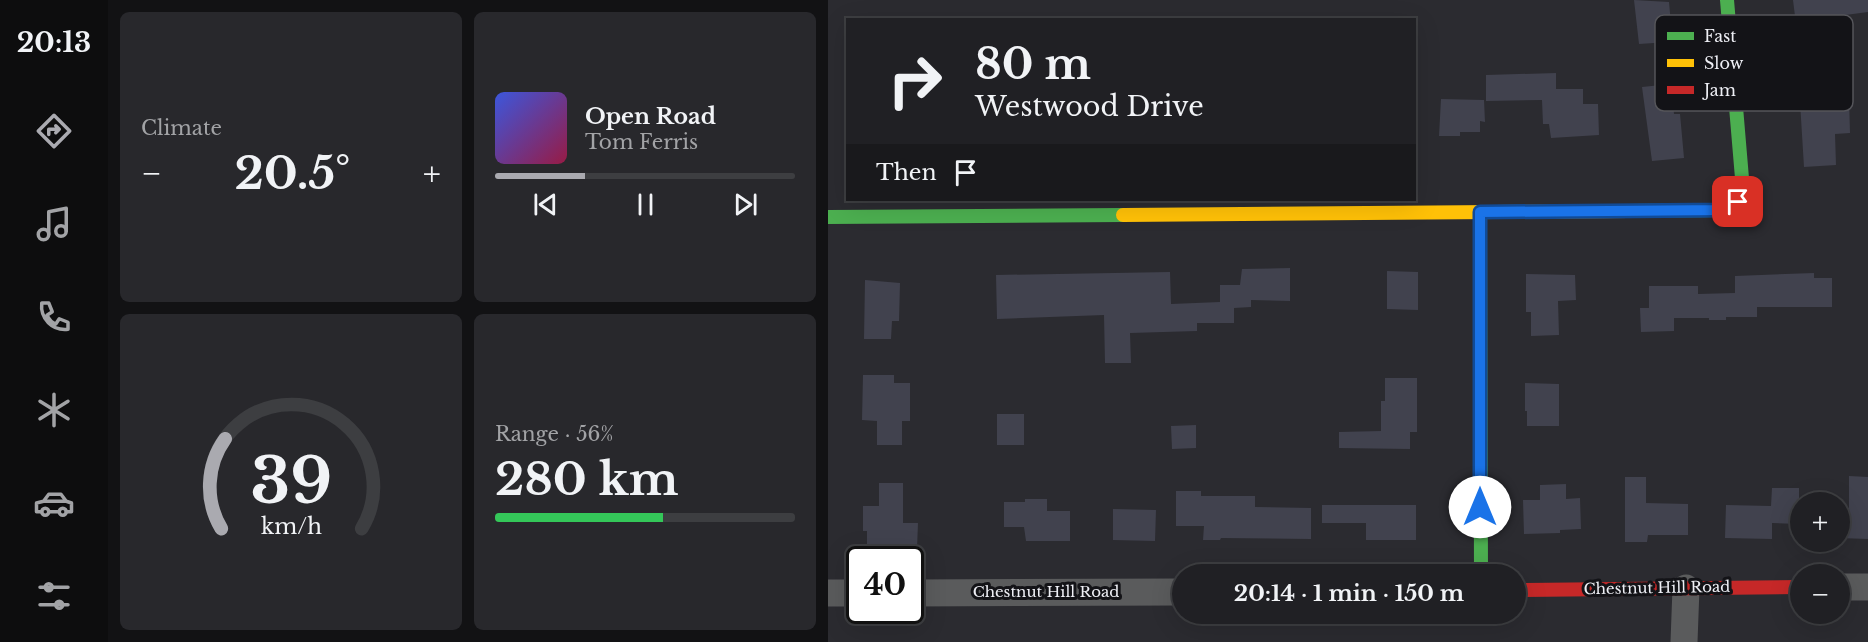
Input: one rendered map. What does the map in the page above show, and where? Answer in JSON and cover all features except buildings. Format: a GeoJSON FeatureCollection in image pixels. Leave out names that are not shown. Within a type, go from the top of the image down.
{"type":"FeatureCollection","features":[{"type":"Feature","properties":{"kind":"street"},"geometry":{"type":"LineString","coordinates":[[1727,0],[1728,15]]}},
{"type":"Feature","properties":{"kind":"street"},"geometry":{"type":"LineString","coordinates":[[828,218],[1722,210],[1738,202],[1743,190],[1736,111]]}},
{"type":"Feature","properties":{"kind":"street"},"geometry":{"type":"LineString","coordinates":[[1480,212],[1481,564]]}},
{"type":"Feature","properties":{"kind":"street"},"geometry":{"type":"LineString","coordinates":[[1850,587],[1868,586]]}},
{"type":"Feature","properties":{"kind":"street","name":"Chestnut Hill Road"},"geometry":{"type":"LineString","coordinates":[[1526,590],[1790,587]]}},
{"type":"Feature","properties":{"kind":"street"},"geometry":{"type":"LineString","coordinates":[[1684,642],[1686,588]]}},
{"type":"Feature","properties":{"kind":"street","name":"Chestnut Hill Road"},"geometry":{"type":"LineString","coordinates":[[924,593],[1172,592]]}},
{"type":"Feature","properties":{"kind":"street"},"geometry":{"type":"LineString","coordinates":[[828,593],[846,593]]}},
{"type":"Feature","properties":{"kind":"traffic: fast"},"geometry":{"type":"LineString","coordinates":[[1727,0],[1728,15]]}},
{"type":"Feature","properties":{"kind":"traffic: fast"},"geometry":{"type":"LineString","coordinates":[[1629,211],[1722,210],[1739,202],[1743,190],[1736,111]]}},
{"type":"Feature","properties":{"kind":"traffic: fast"},"geometry":{"type":"LineString","coordinates":[[1480,212],[1481,564]]}},
{"type":"Feature","properties":{"kind":"traffic: fast"},"geometry":{"type":"LineString","coordinates":[[828,217],[1123,215]]}},
{"type":"Feature","properties":{"kind":"traffic: slow"},"geometry":{"type":"LineString","coordinates":[[1123,215],[1629,211]]}},
{"type":"Feature","properties":{"kind":"traffic: jam"},"geometry":{"type":"LineString","coordinates":[[1526,590],[1790,587]]}},
{"type":"Feature","properties":{"kind":"route"},"geometry":{"type":"LineString","coordinates":[[1480,507],[1480,212],[1722,210],[1738,202]]}}]}
